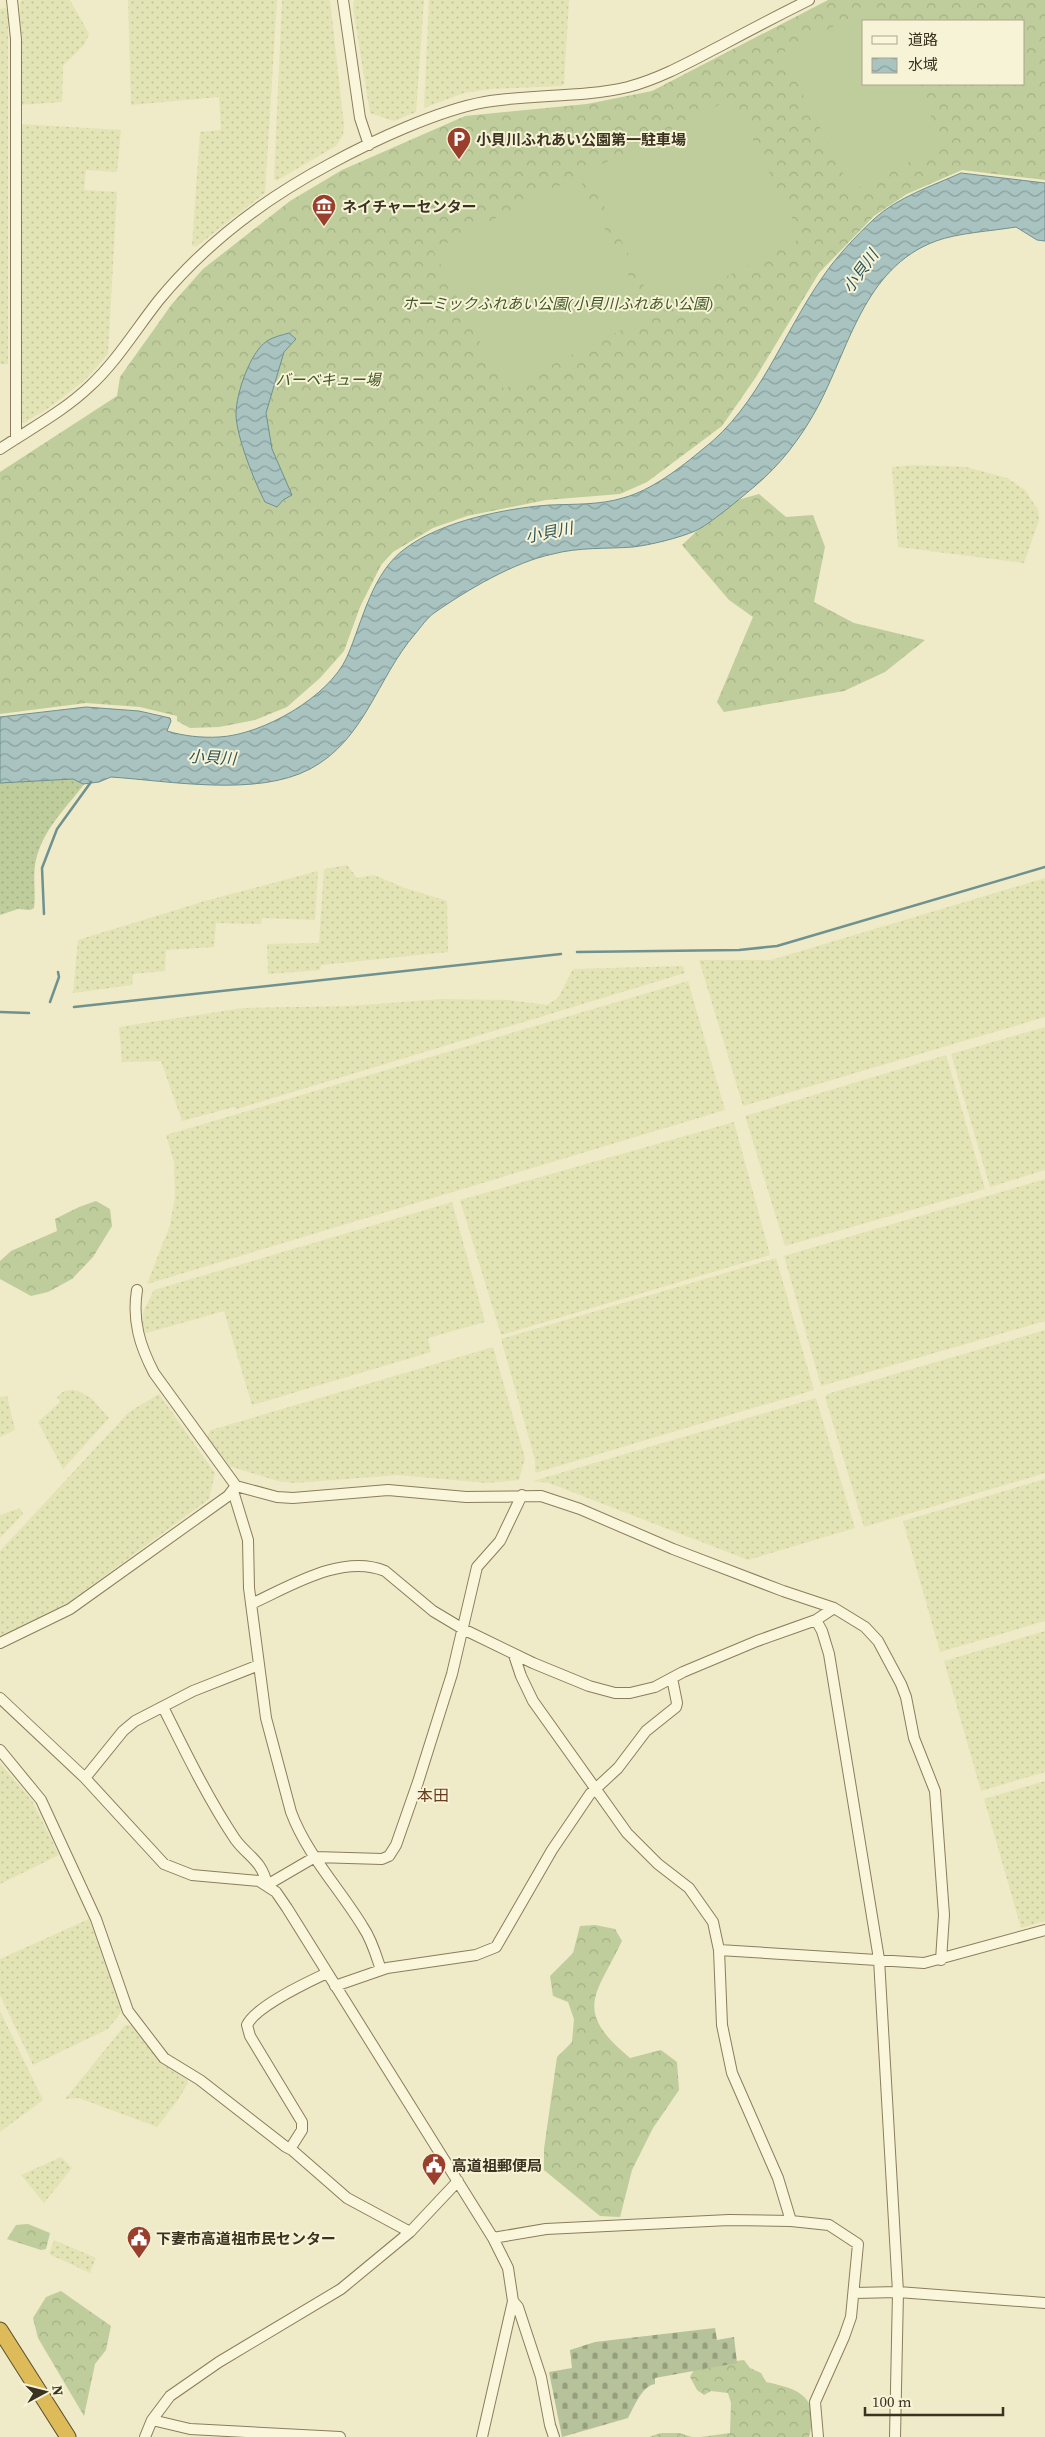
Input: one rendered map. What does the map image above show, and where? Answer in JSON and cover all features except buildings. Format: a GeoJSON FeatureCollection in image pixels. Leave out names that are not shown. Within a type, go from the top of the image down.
{"type":"FeatureCollection","features":[{"type":"Feature","properties":{"kind":"highway"},"geometry":{"type":"LineString","coordinates":[[0,2330],[68,2437]]}},
{"type":"Feature","properties":{"kind":"street"},"geometry":{"type":"LineString","coordinates":[[12,0],[16,39],[16,438]]}},
{"type":"Feature","properties":{"kind":"street"},"geometry":{"type":"LineString","coordinates":[[343,0],[360,118],[369,145]]}},
{"type":"Feature","properties":{"kind":"street"},"geometry":{"type":"LineString","coordinates":[[0,449],[74,400],[92,385],[166,292],[214,243],[298,183],[369,145],[449,112],[484,102],[587,94],[645,81],[702,56],[809,0]]}},
{"type":"Feature","properties":{"kind":"street"},"geometry":{"type":"LineString","coordinates":[[137,1290],[136,1328],[145,1356],[154,1374],[234,1488],[248,1540],[251,1604],[266,1718],[296,1825],[315,1857],[364,1927],[381,1970]]}},
{"type":"Feature","properties":{"kind":"street"},"geometry":{"type":"LineString","coordinates":[[0,1643],[70,1609],[234,1488],[277,1497],[292,1498],[388,1490],[466,1496],[522,1495],[552,1498],[673,1549],[834,1608],[865,1627],[878,1641],[895,1671],[906,1697],[918,1750],[933,1784],[939,1824],[944,1915],[940,1960]]}},
{"type":"Feature","properties":{"kind":"street"},"geometry":{"type":"LineString","coordinates":[[267,1885],[315,1857],[382,1859],[392,1853],[418,1782],[452,1674],[477,1567],[500,1541],[522,1495]]}},
{"type":"Feature","properties":{"kind":"street"},"geometry":{"type":"LineString","coordinates":[[251,1604],[324,1573],[342,1568],[367,1566],[385,1571],[433,1611],[463,1629],[514,1655],[589,1686],[615,1693],[630,1693],[650,1689],[757,1641],[816,1620],[834,1608]]}},
{"type":"Feature","properties":{"kind":"street"},"geometry":{"type":"LineString","coordinates":[[816,1620],[822,1631],[829,1654],[880,1959],[898,2292],[895,2437]]}},
{"type":"Feature","properties":{"kind":"street"},"geometry":{"type":"LineString","coordinates":[[514,1655],[521,1676],[533,1701],[595,1790],[635,1842],[689,1888],[713,1922],[719,1950],[722,2026],[732,2073],[778,2178],[791,2221]]}},
{"type":"Feature","properties":{"kind":"street"},"geometry":{"type":"LineString","coordinates":[[84,1778],[129,1725],[193,1691],[259,1666]]}},
{"type":"Feature","properties":{"kind":"street"},"geometry":{"type":"LineString","coordinates":[[335,1986],[381,1970],[476,1955],[496,1947],[555,1846],[595,1790],[618,1768],[646,1731],[676,1707],[677,1703],[672,1678]]}},
{"type":"Feature","properties":{"kind":"street"},"geometry":{"type":"LineString","coordinates":[[0,1698],[84,1778],[168,1867],[192,1875],[253,1879],[267,1885],[288,1908],[493,2238],[508,2268],[513,2301],[482,2437]]}},
{"type":"Feature","properties":{"kind":"street"},"geometry":{"type":"LineString","coordinates":[[163,1707],[216,1806],[240,1845],[258,1862],[264,1873],[267,1885]]}},
{"type":"Feature","properties":{"kind":"street"},"geometry":{"type":"LineString","coordinates":[[0,1750],[41,1800],[96,1919],[128,2011],[164,2058],[200,2080],[290,2149],[347,2198],[410,2232]]}},
{"type":"Feature","properties":{"kind":"street"},"geometry":{"type":"LineString","coordinates":[[719,1950],[924,1963],[1045,1930]]}},
{"type":"Feature","properties":{"kind":"street"},"geometry":{"type":"LineString","coordinates":[[290,2149],[302,2130],[302,2122],[250,2036],[247,2025],[252,2018],[283,1996],[327,1973]]}},
{"type":"Feature","properties":{"kind":"street"},"geometry":{"type":"LineString","coordinates":[[145,2437],[152,2420],[170,2396],[184,2384],[341,2289],[410,2232],[458,2181]]}},
{"type":"Feature","properties":{"kind":"street"},"geometry":{"type":"LineString","coordinates":[[493,2238],[546,2229],[730,2220],[791,2221],[828,2225],[858,2244],[851,2317],[815,2402],[818,2437]]}},
{"type":"Feature","properties":{"kind":"street"},"geometry":{"type":"LineString","coordinates":[[854,2293],[898,2292],[1045,2303]]}},
{"type":"Feature","properties":{"kind":"street"},"geometry":{"type":"LineString","coordinates":[[513,2301],[518,2307],[535,2357],[554,2437]]}},
{"type":"Feature","properties":{"kind":"street"},"geometry":{"type":"LineString","coordinates":[[152,2420],[190,2429],[340,2437]]}},
{"type":"Feature","properties":{"kind":"green space"},"geometry":{"type":"Polygon","coordinates":[[[22,0],[70,0],[89,34],[84,45],[63,66],[62,102],[19,105],[20,3],[22,0]]]}},
{"type":"Feature","properties":{"kind":"green space"},"geometry":{"type":"Polygon","coordinates":[[[128,0],[277,0],[265,193],[197,246],[192,246],[200,132],[221,130],[219,97],[131,105],[128,0]]]}},
{"type":"Feature","properties":{"kind":"green space"},"geometry":{"type":"Polygon","coordinates":[[[282,0],[330,0],[344,126],[343,135],[336,146],[276,181],[274,179],[282,0]]]}},
{"type":"Feature","properties":{"kind":"green space"},"geometry":{"type":"Polygon","coordinates":[[[354,0],[424,0],[416,112],[394,121],[370,113],[353,8],[354,0]]]}},
{"type":"Feature","properties":{"kind":"green space"},"geometry":{"type":"Polygon","coordinates":[[[429,0],[569,0],[564,84],[561,86],[492,89],[464,93],[424,108],[429,0]]]}},
{"type":"Feature","properties":{"kind":"green space","name":"ホーミックふれあい公園(小貝川ふれあい公園)"},"geometry":{"type":"Polygon","coordinates":[[[828,0],[1045,0],[1045,180],[962,170],[907,194],[874,216],[819,273],[756,377],[722,426],[647,482],[620,494],[546,500],[467,516],[433,528],[393,552],[381,565],[360,607],[344,651],[320,678],[287,707],[255,720],[219,727],[190,728],[177,721],[177,716],[140,707],[86,703],[0,714],[0,472],[117,396],[120,377],[172,304],[203,269],[290,201],[342,170],[465,116],[587,104],[652,91],[828,0]]]}},
{"type":"Feature","properties":{"kind":"green space"},"geometry":{"type":"Polygon","coordinates":[[[875,5],[882,20],[862,20],[862,85],[916,85],[945,144],[852,191],[782,53],[875,5]]]}},
{"type":"Feature","properties":{"kind":"green space"},"geometry":{"type":"Polygon","coordinates":[[[5,8],[8,10],[8,364],[0,364],[0,9],[5,8]]]}},
{"type":"Feature","properties":{"kind":"green space"},"geometry":{"type":"Polygon","coordinates":[[[732,98],[802,238],[657,312],[587,172],[732,98]]]}},
{"type":"Feature","properties":{"kind":"green space"},"geometry":{"type":"Polygon","coordinates":[[[19,124],[121,130],[117,172],[86,170],[84,190],[117,192],[108,354],[85,380],[50,407],[24,423],[20,419],[19,124]]]}},
{"type":"Feature","properties":{"kind":"green space"},"geometry":{"type":"Polygon","coordinates":[[[578,176],[649,316],[504,389],[433,250],[578,176]]]}},
{"type":"Feature","properties":{"kind":"green space"},"geometry":{"type":"Polygon","coordinates":[[[914,465],[966,467],[1007,478],[1025,490],[1038,510],[1039,520],[1024,563],[898,547],[892,467],[914,465]]]}},
{"type":"Feature","properties":{"kind":"green space"},"geometry":{"type":"Polygon","coordinates":[[[759,494],[786,517],[813,515],[825,547],[814,602],[854,623],[925,640],[885,672],[844,691],[724,712],[717,702],[753,617],[729,600],[682,545],[727,503],[759,494]]]}},
{"type":"Feature","properties":{"kind":"green space"},"geometry":{"type":"Polygon","coordinates":[[[80,777],[85,783],[48,831],[38,852],[34,870],[34,908],[30,910],[18,909],[0,915],[0,778],[80,777]]]}},
{"type":"Feature","properties":{"kind":"green space"},"geometry":{"type":"Polygon","coordinates":[[[347,865],[357,878],[374,875],[405,888],[447,901],[448,952],[321,965],[320,970],[268,974],[267,944],[319,943],[324,869],[347,865]]]}},
{"type":"Feature","properties":{"kind":"green space"},"geometry":{"type":"Polygon","coordinates":[[[318,871],[315,920],[262,918],[261,924],[216,923],[214,947],[166,950],[165,971],[133,974],[132,985],[73,993],[78,940],[205,901],[318,871]]]}},
{"type":"Feature","properties":{"kind":"green space"},"geometry":{"type":"Polygon","coordinates":[[[1045,878],[1045,1017],[743,1106],[699,960],[771,960],[1045,878]]]}},
{"type":"Feature","properties":{"kind":"green space"},"geometry":{"type":"Polygon","coordinates":[[[683,966],[685,973],[237,1109],[234,1107],[182,1121],[161,1061],[122,1062],[119,1027],[243,1008],[350,1006],[442,999],[509,1000],[547,1005],[558,998],[573,969],[683,966]]]}},
{"type":"Feature","properties":{"kind":"green space"},"geometry":{"type":"Polygon","coordinates":[[[688,981],[725,1110],[147,1284],[170,1225],[175,1196],[174,1162],[166,1135],[688,981]]]}},
{"type":"Feature","properties":{"kind":"green space"},"geometry":{"type":"Polygon","coordinates":[[[1045,1027],[1045,1170],[990,1187],[951,1054],[1045,1027]]]}},
{"type":"Feature","properties":{"kind":"green space"},"geometry":{"type":"Polygon","coordinates":[[[946,1055],[985,1189],[785,1246],[745,1116],[946,1055]]]}},
{"type":"Feature","properties":{"kind":"green space"},"geometry":{"type":"Polygon","coordinates":[[[734,1122],[770,1255],[501,1335],[460,1200],[734,1122]]]}},
{"type":"Feature","properties":{"kind":"green space"},"geometry":{"type":"Polygon","coordinates":[[[1045,1179],[1045,1321],[821,1386],[784,1256],[1045,1179]]]}},
{"type":"Feature","properties":{"kind":"green space"},"geometry":{"type":"Polygon","coordinates":[[[96,1201],[110,1209],[112,1226],[93,1257],[72,1279],[48,1292],[31,1296],[0,1279],[0,1261],[11,1251],[57,1231],[55,1219],[96,1201]]]}},
{"type":"Feature","properties":{"kind":"green space"},"geometry":{"type":"Polygon","coordinates":[[[452,1202],[485,1322],[428,1338],[431,1352],[252,1405],[224,1311],[143,1334],[142,1321],[144,1310],[154,1290],[452,1202]]]}},
{"type":"Feature","properties":{"kind":"green space"},"geometry":{"type":"Polygon","coordinates":[[[776,1258],[814,1390],[535,1473],[535,1460],[501,1339],[776,1258]]]}},
{"type":"Feature","properties":{"kind":"green space"},"geometry":{"type":"Polygon","coordinates":[[[1045,1330],[1045,1473],[864,1527],[825,1397],[827,1394],[1045,1330]]]}},
{"type":"Feature","properties":{"kind":"green space"},"geometry":{"type":"Polygon","coordinates":[[[493,1347],[525,1458],[519,1480],[487,1483],[398,1475],[294,1483],[278,1481],[229,1466],[207,1436],[211,1430],[493,1347]]]}},
{"type":"Feature","properties":{"kind":"green space"},"geometry":{"type":"Polygon","coordinates":[[[72,1390],[91,1398],[109,1418],[63,1469],[38,1422],[60,1402],[57,1397],[64,1391],[72,1390]]]}},
{"type":"Feature","properties":{"kind":"green space"},"geometry":{"type":"Polygon","coordinates":[[[159,1394],[215,1473],[209,1499],[61,1608],[0,1636],[0,1551],[129,1412],[159,1394]]]}},
{"type":"Feature","properties":{"kind":"green space"},"geometry":{"type":"Polygon","coordinates":[[[7,1396],[15,1430],[0,1437],[0,1397],[7,1396]]]}},
{"type":"Feature","properties":{"kind":"green space"},"geometry":{"type":"Polygon","coordinates":[[[816,1398],[855,1528],[748,1560],[549,1483],[533,1481],[816,1398]]]}},
{"type":"Feature","properties":{"kind":"green space"},"geometry":{"type":"Polygon","coordinates":[[[1045,1479],[1045,1621],[940,1652],[903,1521],[1045,1479]]]}},
{"type":"Feature","properties":{"kind":"green space"},"geometry":{"type":"Polygon","coordinates":[[[20,1508],[23,1514],[0,1538],[0,1515],[20,1508]]]}},
{"type":"Feature","properties":{"kind":"green space"},"geometry":{"type":"Polygon","coordinates":[[[1045,1631],[1045,1772],[981,1791],[944,1661],[1045,1631]]]}},
{"type":"Feature","properties":{"kind":"green space"},"geometry":{"type":"Polygon","coordinates":[[[0,1763],[32,1801],[59,1855],[0,1884],[0,1763]]]}},
{"type":"Feature","properties":{"kind":"green space"},"geometry":{"type":"Polygon","coordinates":[[[1045,1781],[1045,1921],[1021,1928],[984,1799],[1045,1781]]]}},
{"type":"Feature","properties":{"kind":"green space"},"geometry":{"type":"Polygon","coordinates":[[[89,1919],[122,2011],[108,2029],[33,2065],[0,1995],[0,1959],[89,1919]]]}},
{"type":"Feature","properties":{"kind":"green space"},"geometry":{"type":"Polygon","coordinates":[[[595,1925],[615,1929],[622,1941],[604,1976],[594,2002],[595,2015],[601,2027],[612,2041],[630,2058],[661,2050],[677,2062],[679,2090],[653,2128],[632,2170],[620,2217],[600,2216],[544,2170],[544,2149],[557,2057],[572,2042],[574,2019],[568,2002],[553,1996],[550,1976],[573,1953],[580,1926],[595,1925]]]}},
{"type":"Feature","properties":{"kind":"green space"},"geometry":{"type":"Polygon","coordinates":[[[0,2011],[43,2100],[0,2132],[0,2011]]]}},
{"type":"Feature","properties":{"kind":"green space"},"geometry":{"type":"Polygon","coordinates":[[[125,2025],[133,2025],[160,2062],[187,2079],[188,2083],[178,2100],[157,2127],[79,2098],[65,2099],[125,2025]]]}},
{"type":"Feature","properties":{"kind":"green space"},"geometry":{"type":"Polygon","coordinates":[[[61,2157],[72,2168],[44,2203],[21,2175],[61,2157]]]}},
{"type":"Feature","properties":{"kind":"green space"},"geometry":{"type":"Polygon","coordinates":[[[28,2224],[50,2233],[46,2249],[41,2250],[7,2239],[16,2225],[28,2224]]]}},
{"type":"Feature","properties":{"kind":"green space"},"geometry":{"type":"Polygon","coordinates":[[[54,2240],[96,2258],[90,2273],[49,2254],[54,2240]]]}},
{"type":"Feature","properties":{"kind":"green space"},"geometry":{"type":"Polygon","coordinates":[[[61,2291],[111,2326],[106,2350],[95,2364],[84,2416],[38,2338],[33,2318],[46,2297],[61,2291]]]}},
{"type":"Feature","properties":{"kind":"green space"},"geometry":{"type":"Polygon","coordinates":[[[715,2328],[717,2340],[734,2337],[737,2363],[655,2378],[655,2384],[642,2393],[628,2418],[562,2437],[549,2372],[572,2368],[570,2350],[595,2342],[715,2328]]]}},
{"type":"Feature","properties":{"kind":"green space"},"geometry":{"type":"Polygon","coordinates":[[[744,2360],[750,2368],[761,2373],[766,2382],[789,2388],[804,2397],[812,2413],[809,2437],[701,2437],[730,2433],[731,2403],[728,2393],[711,2391],[704,2395],[697,2390],[690,2377],[696,2366],[744,2360]]]}},
{"type":"Feature","properties":{"kind":"green space"},"geometry":{"type":"Polygon","coordinates":[[[661,2433],[679,2433],[692,2437],[649,2437],[661,2433]]]}},
{"type":"Feature","properties":{"kind":"water","name":"小貝川"},"geometry":{"type":"Polygon","coordinates":[[[961,173],[1045,183],[1045,241],[1037,240],[1016,227],[964,234],[936,241],[911,254],[891,270],[861,313],[816,410],[789,451],[755,486],[701,528],[681,536],[648,545],[573,550],[538,558],[507,570],[461,595],[426,620],[402,651],[369,707],[344,742],[329,757],[310,769],[289,778],[265,783],[239,785],[186,784],[111,777],[99,782],[83,784],[73,779],[0,783],[0,717],[86,707],[139,711],[170,718],[171,721],[167,731],[193,736],[219,737],[236,735],[255,729],[274,721],[310,699],[338,672],[347,657],[377,583],[394,558],[406,548],[438,530],[456,523],[514,509],[605,502],[644,490],[665,478],[723,432],[740,412],[769,369],[827,270],[860,233],[883,211],[894,204],[961,173]]]}},
{"type":"Feature","properties":{"kind":"water"},"geometry":{"type":"Polygon","coordinates":[[[289,333],[296,339],[284,352],[266,413],[272,449],[292,495],[283,500],[277,507],[265,502],[256,483],[239,434],[236,414],[241,385],[255,354],[267,341],[289,333]]]}},
{"type":"Feature","properties":{"kind":"waterway"},"geometry":{"type":"LineString","coordinates":[[44,914],[42,868],[57,829],[91,782]]}},
{"type":"Feature","properties":{"kind":"waterway"},"geometry":{"type":"LineString","coordinates":[[577,952],[739,950],[777,946],[1045,867]]}},
{"type":"Feature","properties":{"kind":"waterway"},"geometry":{"type":"LineString","coordinates":[[74,1007],[561,954]]}},
{"type":"Feature","properties":{"kind":"waterway"},"geometry":{"type":"LineString","coordinates":[[50,1002],[59,977],[58,972]]}},
{"type":"Feature","properties":{"kind":"waterway"},"geometry":{"type":"LineString","coordinates":[[0,1012],[29,1013]]}},
{"type":"Feature","properties":{"kind":"place","name":"小貝川ふれあい公園第一駐車場"},"geometry":{"type":"Point","coordinates":[459,160]}},
{"type":"Feature","properties":{"kind":"place","name":"ネイチャーセンター"},"geometry":{"type":"Point","coordinates":[324,227]}},
{"type":"Feature","properties":{"kind":"place","name":"高道祖郵便局"},"geometry":{"type":"Point","coordinates":[434,2186]}},
{"type":"Feature","properties":{"kind":"place","name":"下妻市高道祖市民センター"},"geometry":{"type":"Point","coordinates":[139,2259]}},
{"type":"Feature","properties":{"kind":"district","name":"本田"},"geometry":{"type":"Point","coordinates":[433,1795]}},
{"type":"Feature","properties":{"kind":"park label","name":"バーベキュー場"},"geometry":{"type":"Point","coordinates":[328,379]}}]}
